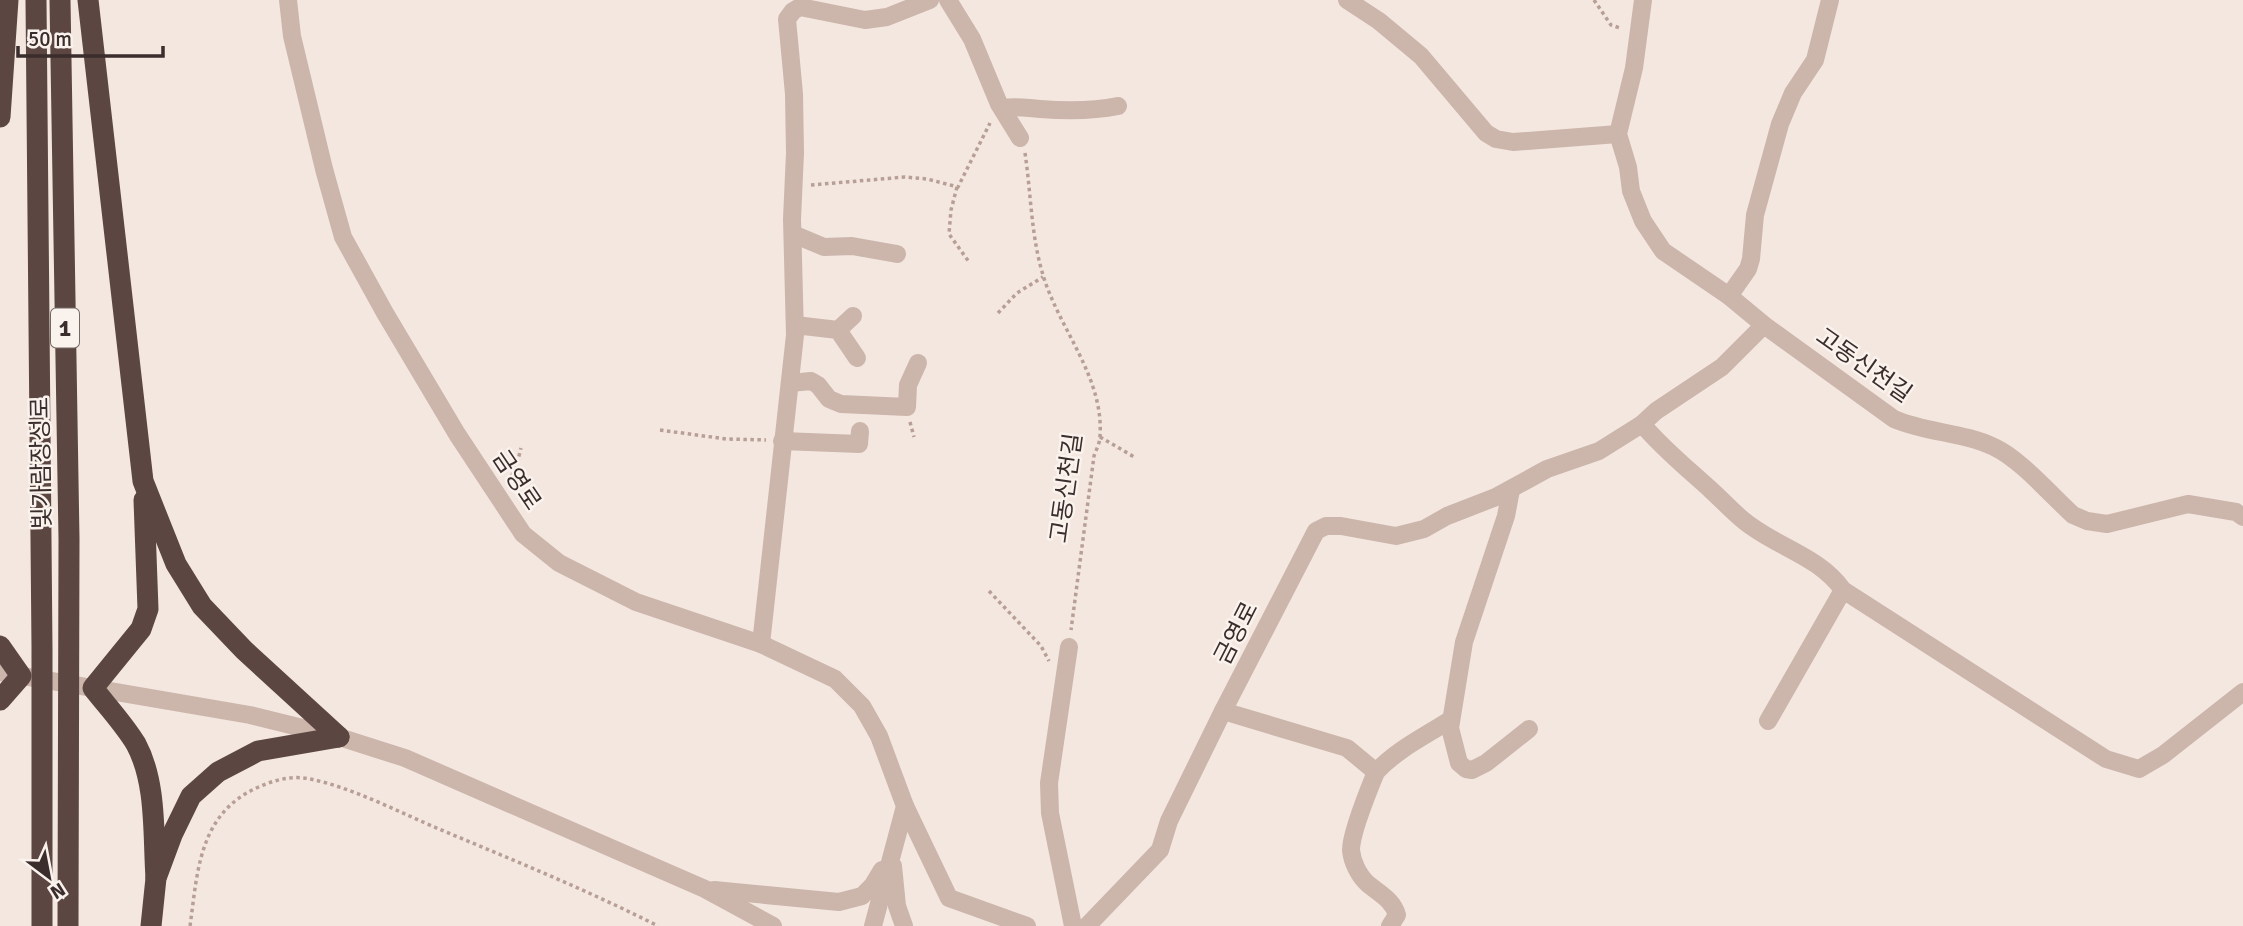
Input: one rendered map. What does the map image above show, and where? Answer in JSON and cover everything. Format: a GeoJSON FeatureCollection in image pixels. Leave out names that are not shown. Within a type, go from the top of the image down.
{"type":"FeatureCollection","features":[{"type":"Feature","properties":{"kind":"highway"},"geometry":{"type":"LineString","coordinates":[[0,117],[8,0]]}},
{"type":"Feature","properties":{"kind":"highway","name":"빛가람장성로"},"geometry":{"type":"LineString","coordinates":[[36,0],[43,648],[42,926]]}},
{"type":"Feature","properties":{"kind":"highway","name":"빛가람장성로"},"geometry":{"type":"LineString","coordinates":[[60,0],[69,539],[68,926]]}},
{"type":"Feature","properties":{"kind":"highway"},"geometry":{"type":"LineString","coordinates":[[88,0],[143,481],[148,610],[141,629],[93,688],[135,743],[149,780],[156,878],[151,926]]}},
{"type":"Feature","properties":{"kind":"highway"},"geometry":{"type":"LineString","coordinates":[[143,481],[176,564],[202,606],[244,650],[339,737]]}},
{"type":"Feature","properties":{"kind":"highway"},"geometry":{"type":"LineString","coordinates":[[0,646],[21,676],[0,700]]}},
{"type":"Feature","properties":{"kind":"highway"},"geometry":{"type":"LineString","coordinates":[[156,878],[172,835],[191,796],[218,772],[258,751],[339,737]]}},
{"type":"Feature","properties":{"kind":"street","name":"금영로"},"geometry":{"type":"LineString","coordinates":[[288,0],[299,63],[324,169],[344,237],[385,313],[457,434],[523,534],[559,563],[636,602],[761,644],[835,679],[862,706],[879,736],[905,806],[949,898],[1027,926]]}},
{"type":"Feature","properties":{"kind":"street"},"geometry":{"type":"LineString","coordinates":[[761,644],[795,325],[794,94],[787,19],[801,4],[864,20],[887,17],[930,0]]}},
{"type":"Feature","properties":{"kind":"street"},"geometry":{"type":"LineString","coordinates":[[948,0],[972,39],[1002,107],[1020,138]]}},
{"type":"Feature","properties":{"kind":"street"},"geometry":{"type":"LineString","coordinates":[[1347,0],[1378,20],[1421,56],[1486,133],[1496,139],[1513,142],[1618,134]]}},
{"type":"Feature","properties":{"kind":"street","name":"고동신천길"},"geometry":{"type":"LineString","coordinates":[[1643,0],[1634,68],[1618,134],[1635,205],[1663,251],[1729,296],[1894,419],[1909,426],[1997,447],[2073,515],[2087,521],[2107,524],[2188,504],[2236,512],[2243,517]]}},
{"type":"Feature","properties":{"kind":"street"},"geometry":{"type":"LineString","coordinates":[[1729,296],[1748,269],[1755,215],[1780,124],[1793,93],[1815,60],[1830,0]]}},
{"type":"Feature","properties":{"kind":"street"},"geometry":{"type":"LineString","coordinates":[[1002,107],[1021,105],[1038,109],[1118,106]]}},
{"type":"Feature","properties":{"kind":"street"},"geometry":{"type":"LineString","coordinates":[[793,234],[824,247],[852,246],[897,254]]}},
{"type":"Feature","properties":{"kind":"street"},"geometry":{"type":"LineString","coordinates":[[838,330],[853,316]]}},
{"type":"Feature","properties":{"kind":"street"},"geometry":{"type":"LineString","coordinates":[[795,325],[838,330],[857,358]]}},
{"type":"Feature","properties":{"kind":"street"},"geometry":{"type":"LineString","coordinates":[[1529,729],[1477,769],[1466,769],[1459,763],[1450,728],[1464,642],[1506,516],[1511,490],[1547,469],[1599,452],[1729,361],[1765,325]]}},
{"type":"Feature","properties":{"kind":"street"},"geometry":{"type":"LineString","coordinates":[[790,383],[811,381],[818,385],[829,399],[841,404],[907,407],[908,385],[918,363]]}},
{"type":"Feature","properties":{"kind":"street"},"geometry":{"type":"LineString","coordinates":[[1642,424],[1658,443],[1743,520],[1779,545],[1810,559],[1832,575],[1843,590],[2106,759],[2140,769],[2243,692]]}},
{"type":"Feature","properties":{"kind":"street"},"geometry":{"type":"LineString","coordinates":[[782,441],[859,444],[860,431]]}},
{"type":"Feature","properties":{"kind":"street","name":"금영로"},"geometry":{"type":"LineString","coordinates":[[1087,926],[1160,850],[1170,821],[1223,711],[1316,531],[1326,526],[1341,526],[1396,536],[1424,529],[1447,516],[1511,490]]}},
{"type":"Feature","properties":{"kind":"street"},"geometry":{"type":"LineString","coordinates":[[1768,721],[1843,590]]}},
{"type":"Feature","properties":{"kind":"street"},"geometry":{"type":"LineString","coordinates":[[1069,647],[1049,783],[1049,813],[1073,926]]}},
{"type":"Feature","properties":{"kind":"street"},"geometry":{"type":"LineString","coordinates":[[0,672],[250,715],[339,737],[405,758],[705,889],[773,926]]}},
{"type":"Feature","properties":{"kind":"street"},"geometry":{"type":"LineString","coordinates":[[1223,711],[1347,748],[1376,772]]}},
{"type":"Feature","properties":{"kind":"street"},"geometry":{"type":"LineString","coordinates":[[1390,926],[1397,915],[1396,910],[1388,899],[1363,879],[1356,868],[1351,850],[1376,772],[1384,763],[1450,720]]}},
{"type":"Feature","properties":{"kind":"street"},"geometry":{"type":"LineString","coordinates":[[873,926],[905,806]]}},
{"type":"Feature","properties":{"kind":"street"},"geometry":{"type":"LineString","coordinates":[[705,889],[839,902],[862,896],[873,885],[892,852]]}},
{"type":"Feature","properties":{"kind":"street"},"geometry":{"type":"LineString","coordinates":[[892,852],[897,906],[904,926]]}},
{"type":"Feature","properties":{"kind":"path"},"geometry":{"type":"LineString","coordinates":[[1594,0],[1611,25],[1638,34]]}},
{"type":"Feature","properties":{"kind":"path"},"geometry":{"type":"LineString","coordinates":[[969,262],[949,234],[951,210],[957,187],[993,117],[1002,107]]}},
{"type":"Feature","properties":{"kind":"path","name":"고동신천길"},"geometry":{"type":"LineString","coordinates":[[1020,138],[1025,154],[1043,276],[1051,300],[1076,347],[1093,390],[1100,438],[1094,456],[1069,647]]}},
{"type":"Feature","properties":{"kind":"path"},"geometry":{"type":"LineString","coordinates":[[795,185],[840,184],[905,177],[927,178],[957,187]]}},
{"type":"Feature","properties":{"kind":"path"},"geometry":{"type":"LineString","coordinates":[[998,313],[1017,293],[1043,276]]}},
{"type":"Feature","properties":{"kind":"path"},"geometry":{"type":"LineString","coordinates":[[660,430],[726,439],[782,441]]}},
{"type":"Feature","properties":{"kind":"path"},"geometry":{"type":"LineString","coordinates":[[1100,438],[1136,458]]}},
{"type":"Feature","properties":{"kind":"path"},"geometry":{"type":"LineString","coordinates":[[496,492],[511,479],[521,448]]}},
{"type":"Feature","properties":{"kind":"path"},"geometry":{"type":"LineString","coordinates":[[989,591],[1031,635]]}},
{"type":"Feature","properties":{"kind":"path"},"geometry":{"type":"LineString","coordinates":[[190,926],[200,856],[208,833],[224,812],[243,795],[265,784],[290,777],[311,779],[361,796],[609,901],[658,926]]}}]}
